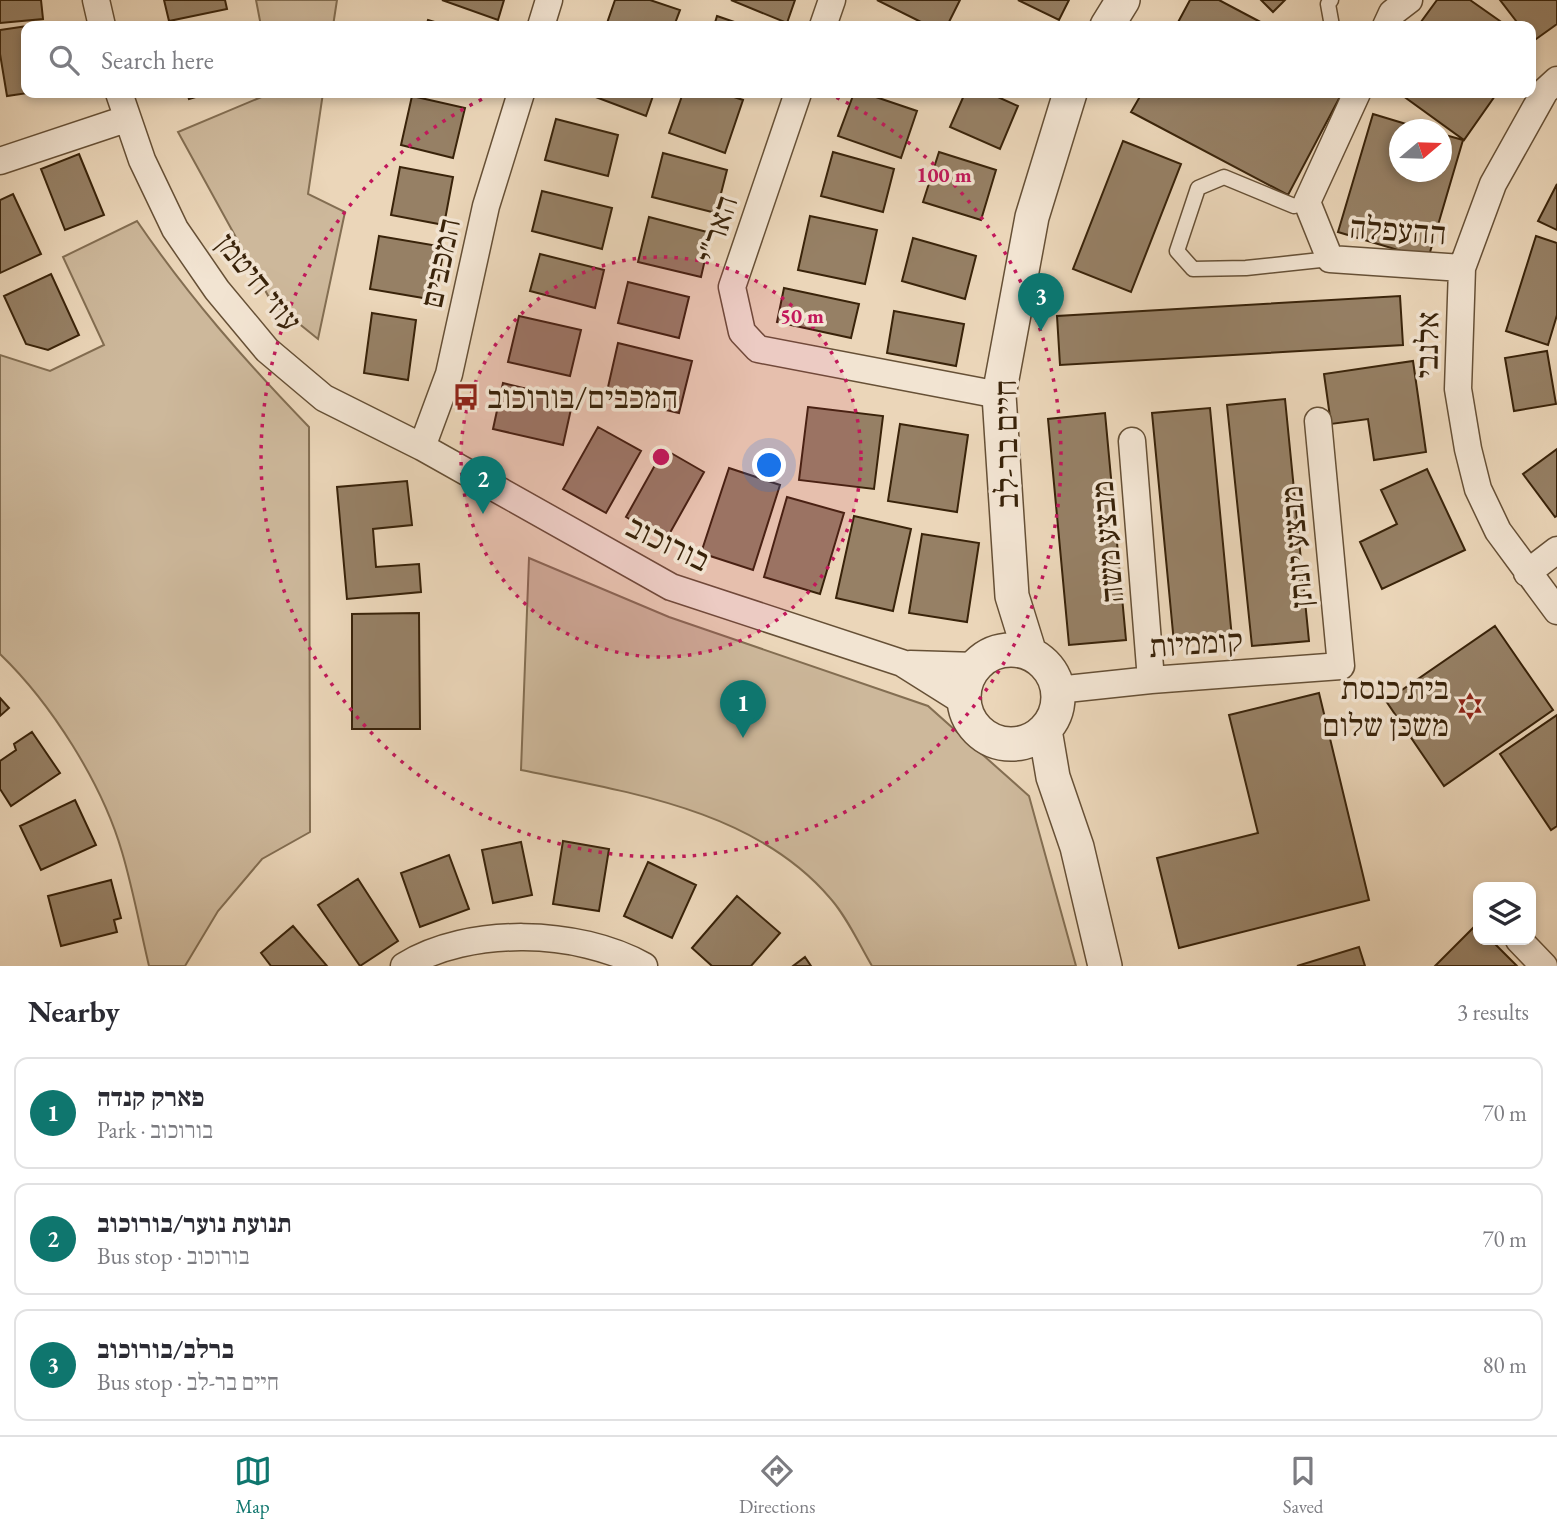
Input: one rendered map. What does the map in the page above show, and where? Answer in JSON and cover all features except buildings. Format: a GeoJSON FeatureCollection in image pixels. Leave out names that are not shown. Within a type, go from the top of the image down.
{"type":"FeatureCollection","features":[{"type":"Feature","properties":{"kind":"street"},"geometry":{"type":"LineString","coordinates":[[96,0],[101,21]]}},
{"type":"Feature","properties":{"kind":"street"},"geometry":{"type":"LineString","coordinates":[[543,21],[549,0]]}},
{"type":"Feature","properties":{"kind":"street"},"geometry":{"type":"LineString","coordinates":[[825,21],[832,0]]}},
{"type":"Feature","properties":{"kind":"street"},"geometry":{"type":"LineString","coordinates":[[1110,21],[1123,0]]}},
{"type":"Feature","properties":{"kind":"street"},"geometry":{"type":"LineString","coordinates":[[1389,21],[1392,13],[1409,0]]}},
{"type":"Feature","properties":{"kind":"street","name":"אלנבי"},"geometry":{"type":"LineString","coordinates":[[1557,80],[1545,91],[1493,184],[1462,268],[1458,389],[1478,489],[1498,531],[1557,611]]}},
{"type":"Feature","properties":{"kind":"street","name":"עוזי חיטמן"},"geometry":{"type":"LineString","coordinates":[[120,98],[126,119],[175,229],[216,290],[267,350],[324,398],[422,447]]}},
{"type":"Feature","properties":{"kind":"street","name":"המכבים"},"geometry":{"type":"LineString","coordinates":[[422,447],[449,374],[486,206],[519,98]]}},
{"type":"Feature","properties":{"kind":"street","name":"האר\"י"},"geometry":{"type":"LineString","coordinates":[[796,98],[732,287],[742,332],[758,349],[999,395]]}},
{"type":"Feature","properties":{"kind":"street","name":"חיים בר-לב"},"geometry":{"type":"LineString","coordinates":[[1030,654],[1012,596],[999,395],[1032,217],[1068,98]]}},
{"type":"Feature","properties":{"kind":"street"},"geometry":{"type":"LineString","coordinates":[[1330,259],[1307,202],[1355,98]]}},
{"type":"Feature","properties":{"kind":"street"},"geometry":{"type":"LineString","coordinates":[[0,161],[126,119]]}},
{"type":"Feature","properties":{"kind":"street","name":"ההעפלה"},"geometry":{"type":"LineString","coordinates":[[1330,259],[1462,268]]}},
{"type":"Feature","properties":{"kind":"street","name":"מבצע יונתן"},"geometry":{"type":"LineString","coordinates":[[1318,421],[1341,666]]}},
{"type":"Feature","properties":{"kind":"street","name":"מבצע משה"},"geometry":{"type":"LineString","coordinates":[[1132,441],[1151,680]]}},
{"type":"Feature","properties":{"kind":"street","name":"בורוכוב"},"geometry":{"type":"LineString","coordinates":[[422,447],[671,587],[902,663],[964,702]]}},
{"type":"Feature","properties":{"kind":"street"},"geometry":{"type":"LineString","coordinates":[[1527,573],[1557,550]]}},
{"type":"Feature","properties":{"kind":"street","name":"חיים בר-לב"},"geometry":{"type":"LineString","coordinates":[[985,660],[1006,596],[1009,552]]}},
{"type":"Feature","properties":{"kind":"street"},"geometry":{"type":"LineString","coordinates":[[1001,743],[1026,742],[1045,730],[1056,711],[1057,690],[1049,670],[1030,654],[1009,650],[985,660],[965,686],[964,702],[970,720],[978,731],[1001,743],[1042,785],[1076,847]]}},
{"type":"Feature","properties":{"kind":"street","name":"בורוכוב"},"geometry":{"type":"LineString","coordinates":[[902,663],[985,660]]}},
{"type":"Feature","properties":{"kind":"street","name":"קוממיות"},"geometry":{"type":"LineString","coordinates":[[1057,690],[1341,666]]}},
{"type":"Feature","properties":{"kind":"street"},"geometry":{"type":"LineString","coordinates":[[1045,730],[1053,777],[1076,847],[1105,966]]}},
{"type":"Feature","properties":{"kind":"street"},"geometry":{"type":"LineString","coordinates":[[404,966],[418,957],[519,936],[574,942],[627,957],[643,966]]}},
{"type":"Feature","properties":{"kind":"street"},"geometry":{"type":"LineString","coordinates":[[1524,945],[1544,966]]}},
{"type":"Feature","properties":{"kind":"lane"},"geometry":{"type":"LineString","coordinates":[[1331,0],[1328,4],[1331,21]]}},
{"type":"Feature","properties":{"kind":"lane"},"geometry":{"type":"LineString","coordinates":[[1307,202],[1294,206],[1224,177],[1198,188],[1177,251],[1192,269],[1246,268],[1330,259]]}},
{"type":"Feature","properties":{"kind":"shaded area"},"geometry":{"type":"Polygon","coordinates":[[[256,0],[337,0],[334,21],[260,21],[256,0]]]}},
{"type":"Feature","properties":{"kind":"shaded area"},"geometry":{"type":"Polygon","coordinates":[[[259,98],[322,98],[308,194],[345,212],[318,339],[271,301],[178,132],[259,98]]]}},
{"type":"Feature","properties":{"kind":"shaded area"},"geometry":{"type":"Polygon","coordinates":[[[137,221],[218,328],[309,427],[310,832],[262,859],[218,911],[185,966],[149,966],[122,852],[102,799],[56,720],[0,654],[0,355],[50,371],[104,345],[63,257],[137,221]]]}},
{"type":"Feature","properties":{"kind":"shaded area"},"geometry":{"type":"Polygon","coordinates":[[[529,558],[669,617],[928,706],[1029,796],[1076,966],[872,966],[830,898],[800,868],[765,844],[688,809],[604,787],[521,770],[529,558]]]}},
{"type":"Feature","properties":{"kind":"place","name":"ברלב/בורוכוב"},"geometry":{"type":"Point","coordinates":[1041,331]}},
{"type":"Feature","properties":{"kind":"place","name":"המכבים/בורוכוב"},"geometry":{"type":"Point","coordinates":[466,397]}},
{"type":"Feature","properties":{"kind":"place","name":"תנועת נוער/בורוכוב"},"geometry":{"type":"Point","coordinates":[483,514]}},
{"type":"Feature","properties":{"kind":"place","name":"בית כנסת משכן שלום"},"geometry":{"type":"Point","coordinates":[1470,706]}},
{"type":"Feature","properties":{"kind":"place","name":"פארק קנדה"},"geometry":{"type":"Point","coordinates":[743,738]}}]}
